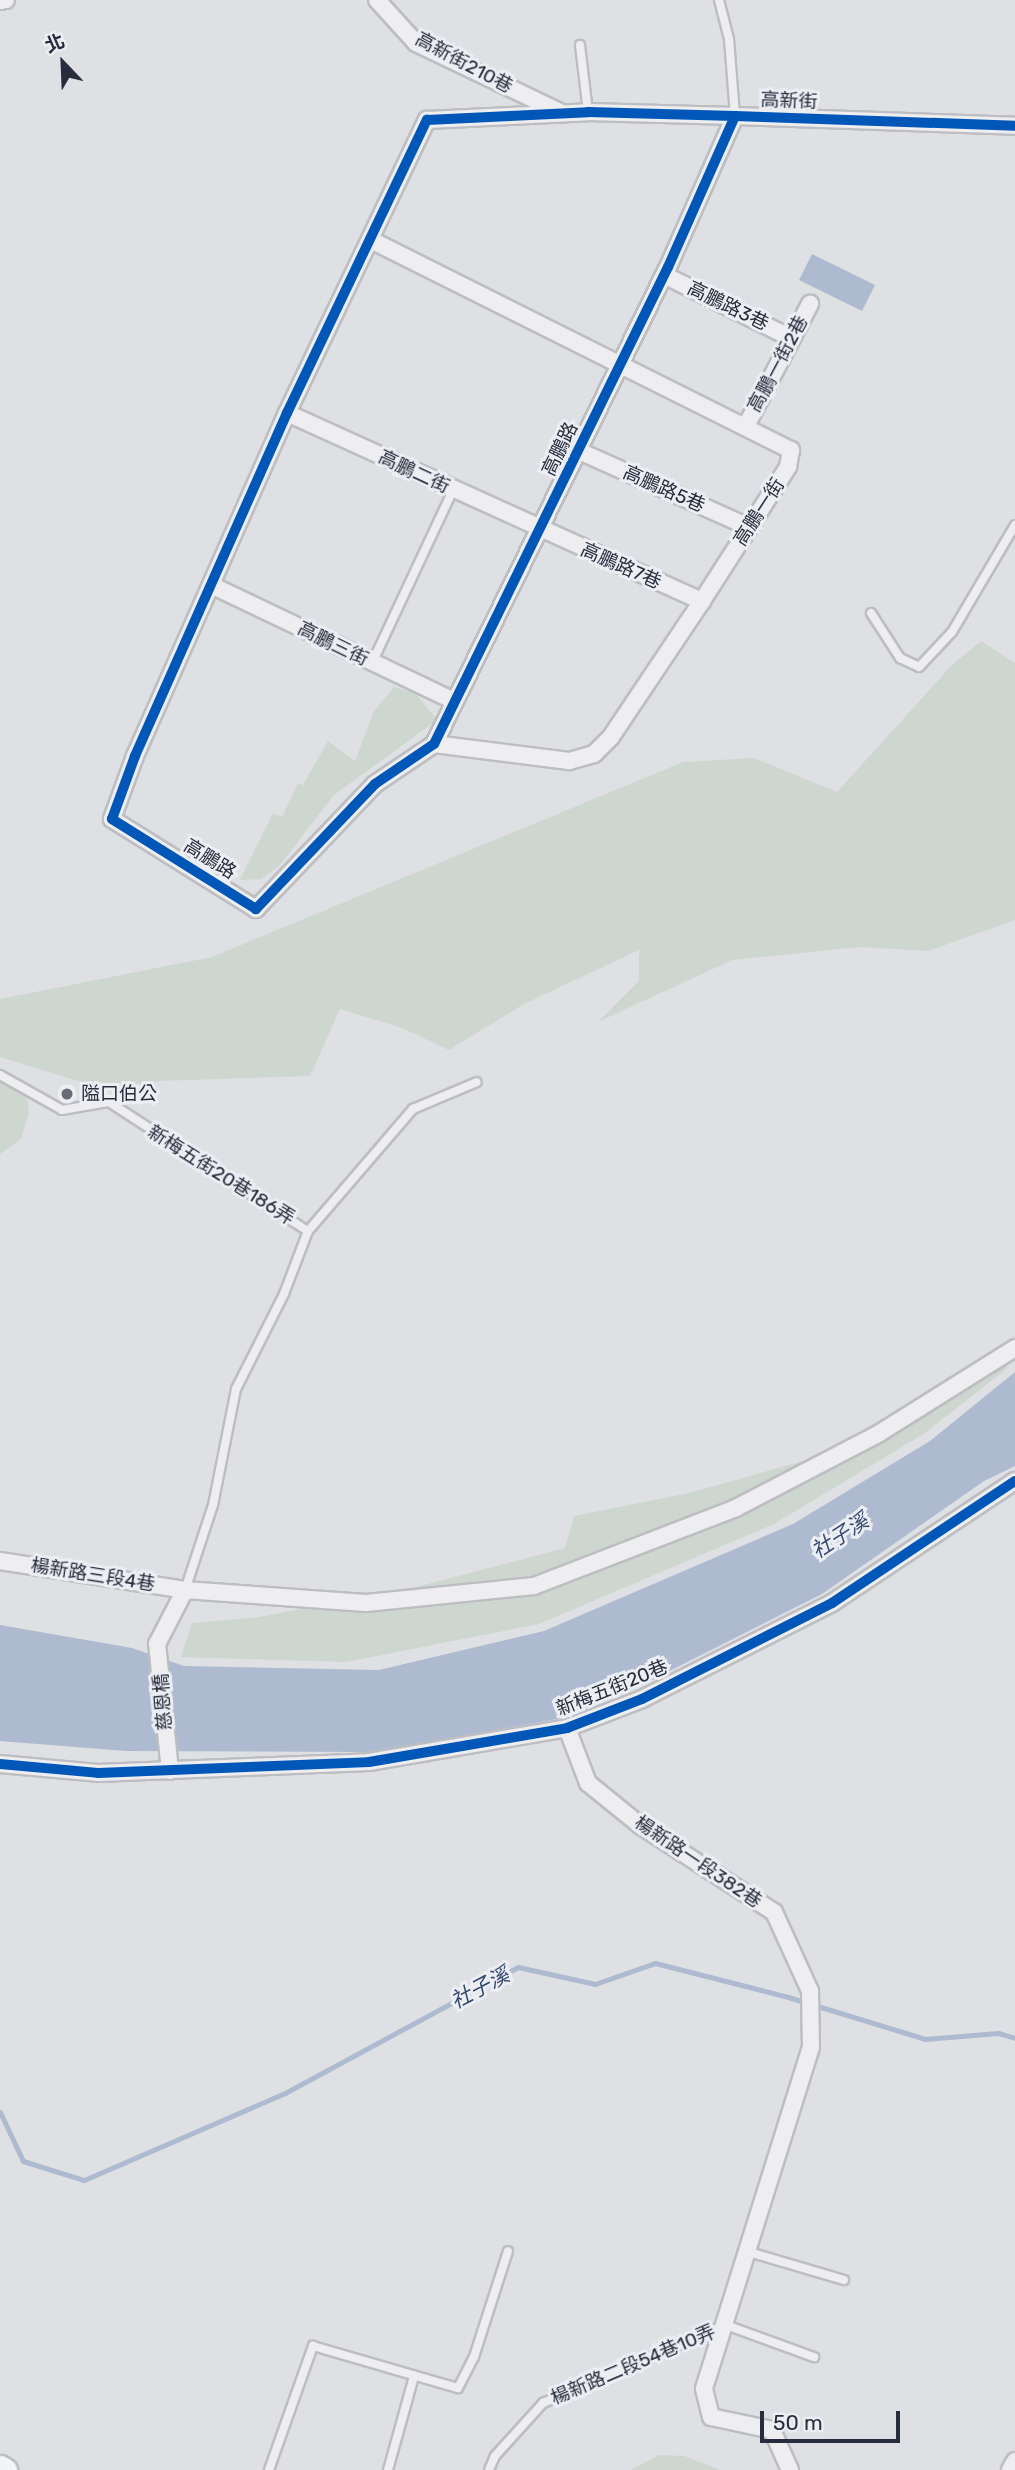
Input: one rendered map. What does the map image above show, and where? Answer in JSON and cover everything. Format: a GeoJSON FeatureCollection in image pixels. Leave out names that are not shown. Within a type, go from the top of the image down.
{"type":"FeatureCollection","features":[{"type":"Feature","properties":{"kind":"main road"},"geometry":{"type":"LineString","coordinates":[[0,2467],[5,2470]]}},
{"type":"Feature","properties":{"kind":"street"},"geometry":{"type":"LineString","coordinates":[[0,1],[6,0]]}},
{"type":"Feature","properties":{"kind":"street","name":"高新街210巷"},"geometry":{"type":"LineString","coordinates":[[377,0],[416,43],[562,113]]}},
{"type":"Feature","properties":{"kind":"street","name":"高新街"},"geometry":{"type":"LineString","coordinates":[[562,113],[1015,125]]}},
{"type":"Feature","properties":{"kind":"street","name":"高鵬路"},"geometry":{"type":"LineString","coordinates":[[562,113],[427,120],[287,413],[213,586],[135,756],[113,819],[256,909],[375,784],[434,744],[664,275],[735,116]]}},
{"type":"Feature","properties":{"kind":"street","name":"高鵬一街"},"geometry":{"type":"LineString","coordinates":[[371,240],[747,424],[791,450],[788,467],[702,601],[611,737],[594,754],[569,761],[434,744]]}},
{"type":"Feature","properties":{"kind":"street","name":"高鵬路3巷"},"geometry":{"type":"LineString","coordinates":[[664,275],[791,338]]}},
{"type":"Feature","properties":{"kind":"street","name":"高鵬一街2巷"},"geometry":{"type":"LineString","coordinates":[[747,424],[810,304]]}},
{"type":"Feature","properties":{"kind":"street","name":"高鵬二街"},"geometry":{"type":"LineString","coordinates":[[287,413],[540,530]]}},
{"type":"Feature","properties":{"kind":"street","name":"高鵬路5巷"},"geometry":{"type":"LineString","coordinates":[[579,451],[749,527]]}},
{"type":"Feature","properties":{"kind":"street","name":"高鵬路7巷"},"geometry":{"type":"LineString","coordinates":[[540,530],[702,601]]}},
{"type":"Feature","properties":{"kind":"street","name":"高鵬三街"},"geometry":{"type":"LineString","coordinates":[[213,586],[454,701]]}},
{"type":"Feature","properties":{"kind":"street","name":"楊新路三段4巷"},"geometry":{"type":"LineString","coordinates":[[0,1561],[185,1590],[366,1603],[534,1586],[736,1508],[878,1434],[1015,1348]]}},
{"type":"Feature","properties":{"kind":"street","name":"新梅五街20巷"},"geometry":{"type":"LineString","coordinates":[[0,1764],[98,1773],[169,1765],[369,1762],[567,1728],[642,1699],[832,1603],[1015,1481]]}},
{"type":"Feature","properties":{"kind":"street","name":"新梅五街20巷186弄"},"geometry":{"type":"LineString","coordinates":[[157,1644],[185,1590]]}},
{"type":"Feature","properties":{"kind":"street","name":"慈恩橋"},"geometry":{"type":"LineString","coordinates":[[157,1644],[169,1765]]}},
{"type":"Feature","properties":{"kind":"street","name":"楊新路一段382巷"},"geometry":{"type":"LineString","coordinates":[[567,1728],[588,1783],[640,1826],[774,1912],[810,1991],[811,2047],[704,2389],[711,2417],[772,2430],[790,2470]]}},
{"type":"Feature","properties":{"kind":"street"},"geometry":{"type":"LineString","coordinates":[[1010,2470],[1015,2461]]}},
{"type":"Feature","properties":{"kind":"lane"},"geometry":{"type":"LineString","coordinates":[[719,0],[729,39],[735,116]]}},
{"type":"Feature","properties":{"kind":"lane"},"geometry":{"type":"LineString","coordinates":[[580,45],[588,112]]}},
{"type":"Feature","properties":{"kind":"lane"},"geometry":{"type":"LineString","coordinates":[[372,663],[453,490]]}},
{"type":"Feature","properties":{"kind":"lane"},"geometry":{"type":"LineString","coordinates":[[871,613],[900,658],[919,667],[952,632],[1015,525]]}},
{"type":"Feature","properties":{"kind":"lane","name":"新梅五街20巷186弄"},"geometry":{"type":"LineString","coordinates":[[0,1075],[62,1110],[109,1102],[308,1231],[284,1294],[236,1389],[213,1505],[185,1590]]}},
{"type":"Feature","properties":{"kind":"lane"},"geometry":{"type":"LineString","coordinates":[[308,1231],[413,1109],[477,1082]]}},
{"type":"Feature","properties":{"kind":"lane"},"geometry":{"type":"LineString","coordinates":[[269,2470],[313,2346],[458,2388],[474,2357],[508,2250]]}},
{"type":"Feature","properties":{"kind":"lane"},"geometry":{"type":"LineString","coordinates":[[749,2252],[844,2280]]}},
{"type":"Feature","properties":{"kind":"lane"},"geometry":{"type":"LineString","coordinates":[[726,2325],[814,2357]]}},
{"type":"Feature","properties":{"kind":"lane","name":"楊新路二段54巷10弄"},"geometry":{"type":"LineString","coordinates":[[489,2470],[495,2456],[543,2403],[726,2325]]}},
{"type":"Feature","properties":{"kind":"lane"},"geometry":{"type":"LineString","coordinates":[[388,2470],[414,2376]]}},
{"type":"Feature","properties":{"kind":"shaded area"},"geometry":{"type":"Polygon","coordinates":[[[981,641],[1015,663],[1015,920],[928,951],[859,947],[732,960],[598,1022],[639,981],[639,950],[524,1004],[449,1050],[402,1028],[340,1009],[310,1076],[159,1081],[107,1090],[0,1057],[0,999],[212,957],[683,762],[754,758],[837,792],[952,665],[981,641]]]}},
{"type":"Feature","properties":{"kind":"shaded area"},"geometry":{"type":"Polygon","coordinates":[[[394,687],[415,693],[437,720],[334,795],[279,866],[261,879],[240,880],[273,813],[282,817],[298,783],[303,785],[328,741],[355,761],[374,711],[394,687]]]}},
{"type":"Feature","properties":{"kind":"shaded area"},"geometry":{"type":"Polygon","coordinates":[[[0,1083],[27,1095],[29,1112],[21,1139],[0,1154],[0,1083]]]}},
{"type":"Feature","properties":{"kind":"shaded area"},"geometry":{"type":"Polygon","coordinates":[[[991,1367],[1009,1367],[925,1433],[774,1524],[539,1624],[346,1662],[181,1657],[192,1623],[259,1617],[416,1587],[565,1548],[574,1516],[689,1493],[878,1440],[991,1367]]]}},
{"type":"Feature","properties":{"kind":"shaded area"},"geometry":{"type":"Polygon","coordinates":[[[659,2455],[684,2456],[720,2470],[631,2470],[659,2455]]]}},
{"type":"Feature","properties":{"kind":"water"},"geometry":{"type":"Polygon","coordinates":[[[812,254],[875,285],[862,311],[799,280],[812,254]]]}},
{"type":"Feature","properties":{"kind":"water"},"geometry":{"type":"Polygon","coordinates":[[[1015,1372],[1015,1466],[984,1481],[822,1594],[634,1689],[557,1719],[372,1752],[126,1751],[0,1741],[0,1625],[132,1648],[184,1666],[379,1670],[544,1631],[793,1524],[930,1441],[1015,1372]]]}},
{"type":"Feature","properties":{"kind":"waterway","name":"社子溪"},"geometry":{"type":"LineString","coordinates":[[0,2112],[23,2161],[84,2180],[285,2093],[518,1967],[595,1984],[655,1963],[788,1997],[925,2039],[998,2033],[1015,2038]]}},
{"type":"Feature","properties":{"kind":"cycle path"},"geometry":{"type":"LineString","coordinates":[[735,116],[668,267],[434,744],[375,784],[256,909],[112,819],[135,756],[287,413],[427,120],[588,112],[735,116],[1015,126]]}},
{"type":"Feature","properties":{"kind":"cycle path"},"geometry":{"type":"LineString","coordinates":[[0,1764],[98,1773],[369,1762],[567,1728],[642,1699],[832,1603],[1015,1481]]}},
{"type":"Feature","properties":{"kind":"place","name":"隘口伯公"},"geometry":{"type":"Point","coordinates":[67,1094]}}]}
